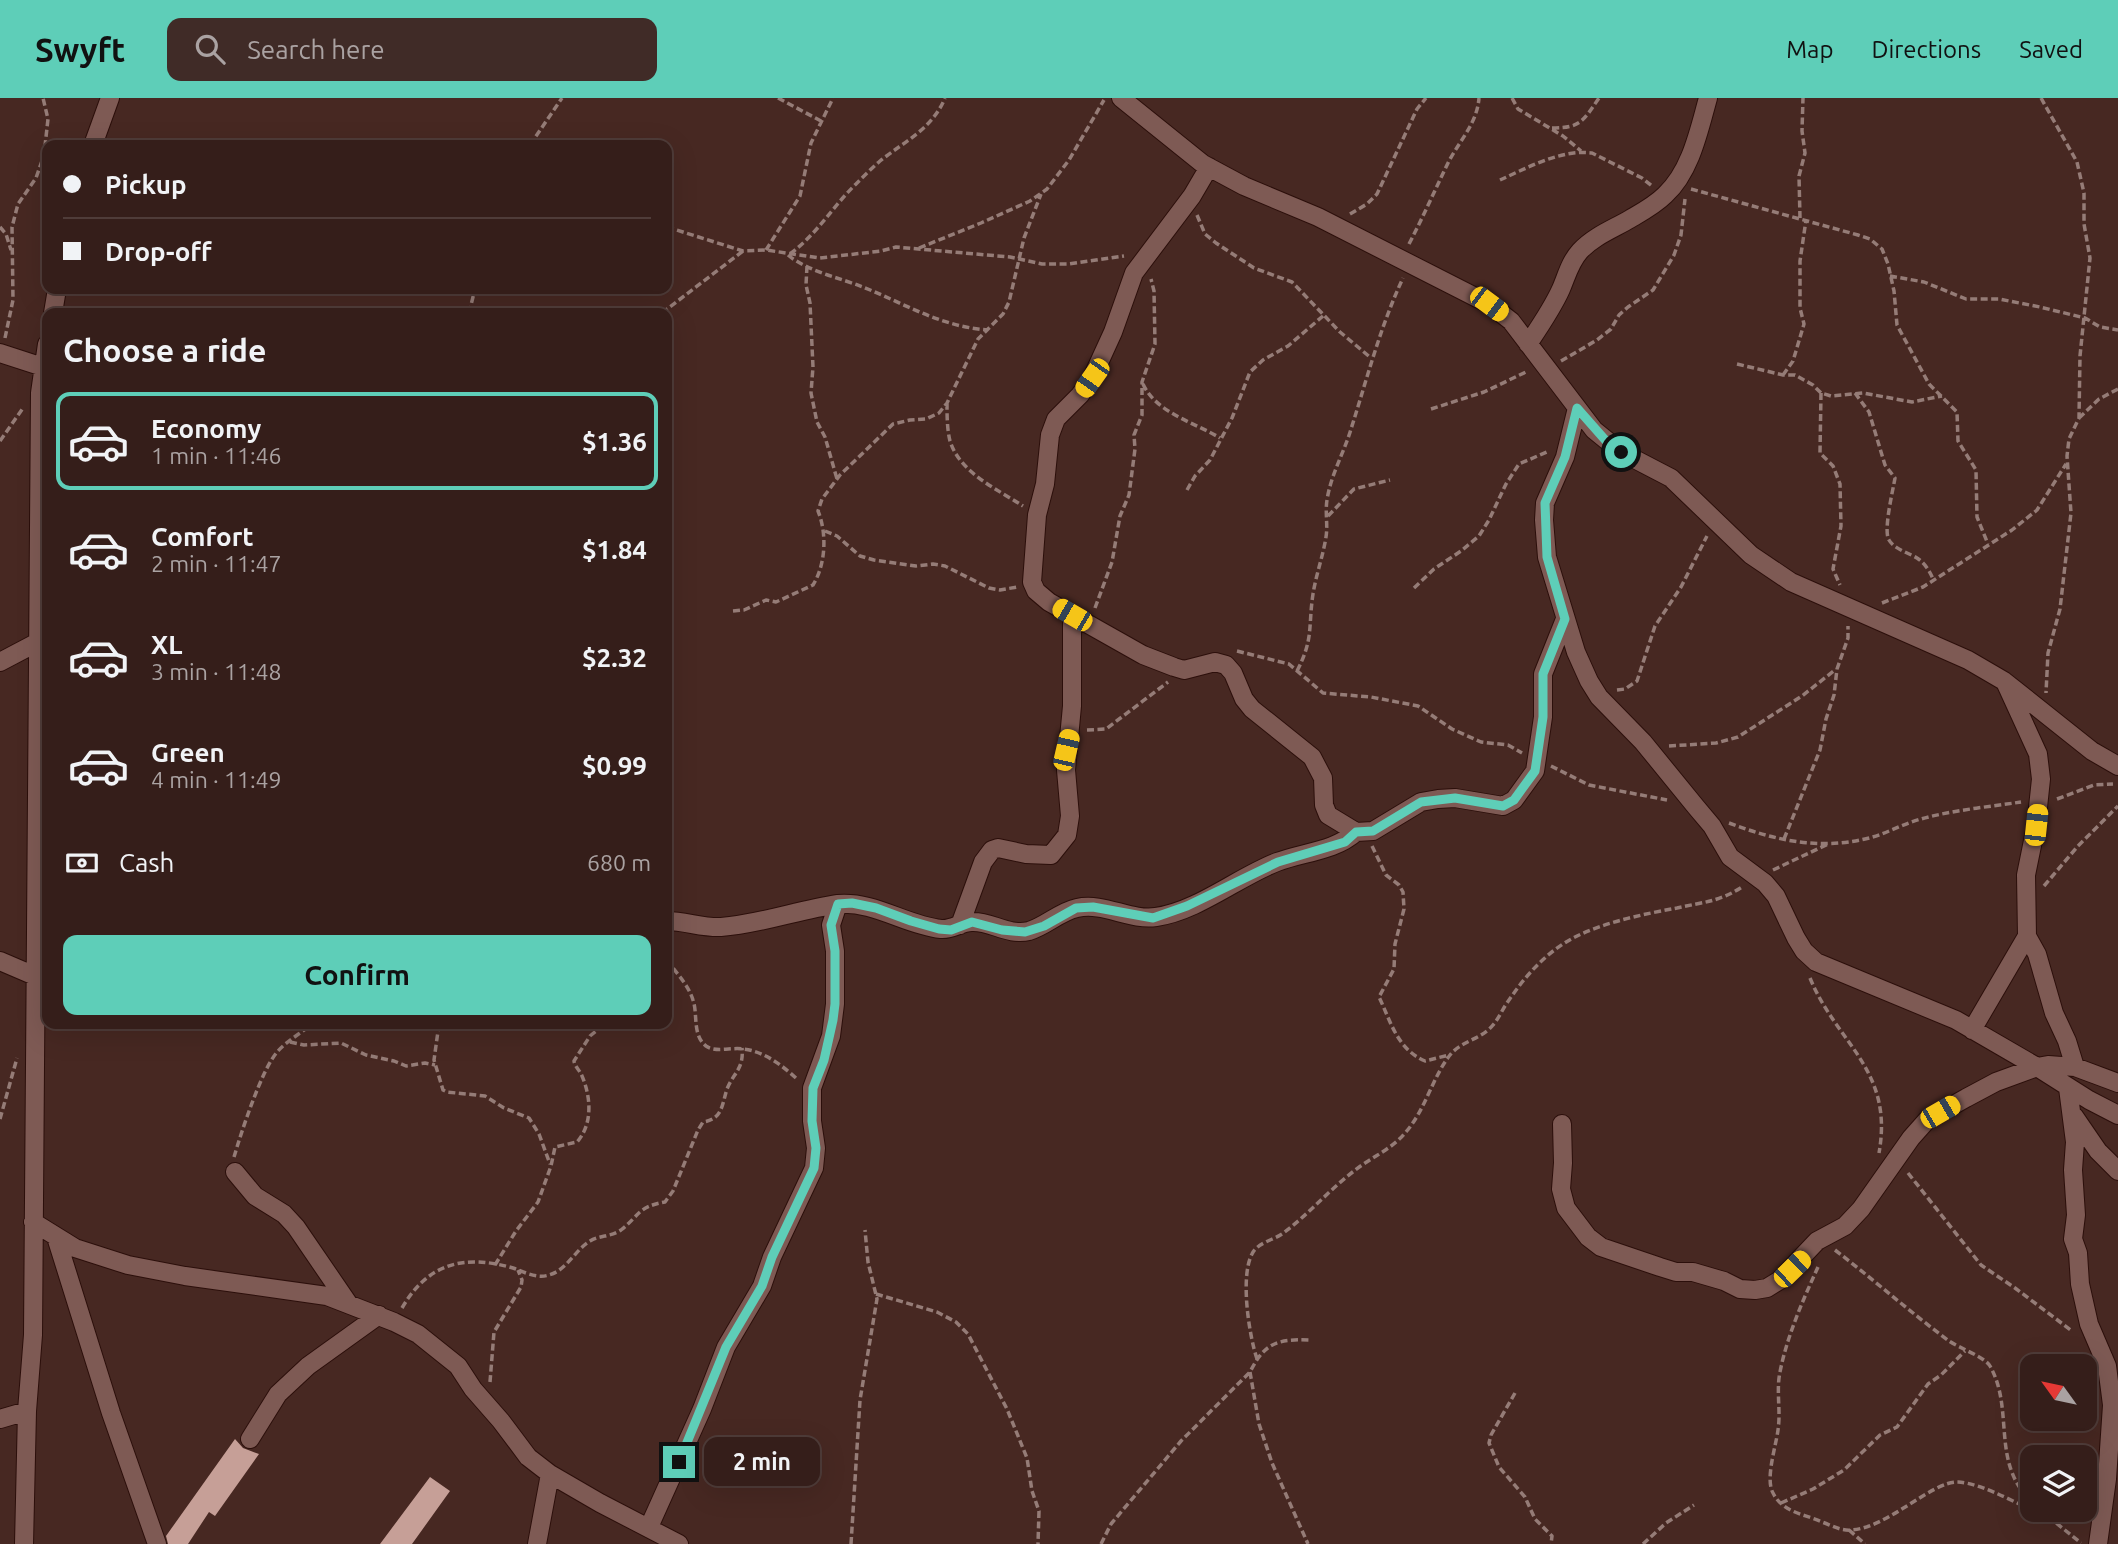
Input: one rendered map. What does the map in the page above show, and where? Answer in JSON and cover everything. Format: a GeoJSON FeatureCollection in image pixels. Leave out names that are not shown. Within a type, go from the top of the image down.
{"type":"FeatureCollection","features":[{"type":"Feature","properties":{"kind":"street"},"geometry":{"type":"LineString","coordinates":[[95,140],[110,98]]}},
{"type":"Feature","properties":{"kind":"street"},"geometry":{"type":"LineString","coordinates":[[1121,98],[1209,167],[1244,186],[1327,222],[1489,304],[1511,321],[1577,408],[1607,442],[1671,478],[1751,555],[1791,582],[1968,660],[2004,681],[2092,751],[2118,766]]}},
{"type":"Feature","properties":{"kind":"street"},"geometry":{"type":"LineString","coordinates":[[1528,344],[1548,316],[1578,253],[1590,241],[1664,196],[1683,172],[1708,98]]}},
{"type":"Feature","properties":{"kind":"street"},"geometry":{"type":"LineString","coordinates":[[1209,167],[1168,230],[1134,273],[1114,332],[1092,378],[1080,395],[1056,419],[1050,435],[1045,484],[1037,515],[1032,568],[1036,591],[1049,602],[1143,655],[1185,670],[1206,663],[1226,665],[1252,709],[1312,757],[1323,778],[1324,805],[1328,815],[1356,832],[1373,831],[1421,802],[1455,798],[1503,806],[1514,800],[1535,771],[1545,696],[1543,674],[1565,619]]}},
{"type":"Feature","properties":{"kind":"street"},"geometry":{"type":"LineString","coordinates":[[1,354],[42,367]]}},
{"type":"Feature","properties":{"kind":"street"},"geometry":{"type":"LineString","coordinates":[[24,1544],[26,1411],[33,1335],[35,976],[42,930],[36,643],[42,376]]}},
{"type":"Feature","properties":{"kind":"street"},"geometry":{"type":"LineString","coordinates":[[1577,408],[1565,457],[1545,503],[1547,557],[1580,662],[1599,697],[1650,751],[1699,810],[1730,857],[1758,877],[1776,896],[1804,951],[1816,962],[1936,1010],[2118,1115]]}},
{"type":"Feature","properties":{"kind":"street"},"geometry":{"type":"LineString","coordinates":[[960,925],[984,862],[992,850],[998,848],[1026,854],[1051,855],[1067,835],[1070,816],[1066,750],[1071,729],[1076,618]]}},
{"type":"Feature","properties":{"kind":"street"},"geometry":{"type":"LineString","coordinates":[[0,662],[36,643]]}},
{"type":"Feature","properties":{"kind":"street"},"geometry":{"type":"LineString","coordinates":[[2004,681],[2038,754],[2041,779],[2026,875],[2027,936],[2037,954],[2053,1013],[2067,1041],[2075,1067]]}},
{"type":"Feature","properties":{"kind":"street"},"geometry":{"type":"LineString","coordinates":[[672,921],[717,927],[749,923],[800,910],[852,903],[939,929],[951,930],[972,922],[1002,930],[1025,932],[1044,926],[1076,908],[1093,907],[1153,918],[1187,906],[1278,862],[1345,842],[1356,832]]}},
{"type":"Feature","properties":{"kind":"street"},"geometry":{"type":"LineString","coordinates":[[649,1527],[702,1409],[726,1347],[762,1286],[772,1257],[814,1168],[816,1148],[812,1094],[831,1036],[834,1015],[835,951],[831,925],[838,904]]}},
{"type":"Feature","properties":{"kind":"street"},"geometry":{"type":"LineString","coordinates":[[1972,1030],[2027,936]]}},
{"type":"Feature","properties":{"kind":"street"},"geometry":{"type":"LineString","coordinates":[[0,961],[35,976]]}},
{"type":"Feature","properties":{"kind":"street"},"geometry":{"type":"LineString","coordinates":[[1562,1124],[1561,1189],[1566,1208],[1588,1237],[1601,1247],[1676,1272],[1693,1272],[1740,1289],[1755,1290],[1767,1288],[1780,1280],[1817,1241],[1845,1226],[1861,1209],[1927,1120],[1996,1082],[2038,1067],[2075,1067],[2118,1083]]}},
{"type":"Feature","properties":{"kind":"street"},"geometry":{"type":"LineString","coordinates":[[2068,1088],[2072,1113],[2076,1214],[2073,1239],[2089,1324],[2108,1362],[2112,1405],[2106,1490],[2098,1544]]}},
{"type":"Feature","properties":{"kind":"street"},"geometry":{"type":"LineString","coordinates":[[2072,1113],[2098,1151],[2118,1171]]}},
{"type":"Feature","properties":{"kind":"street"},"geometry":{"type":"LineString","coordinates":[[235,1172],[255,1196],[284,1214],[296,1227],[348,1303]]}},
{"type":"Feature","properties":{"kind":"street"},"geometry":{"type":"LineString","coordinates":[[33,1222],[75,1248],[128,1265],[327,1296],[418,1334],[458,1366],[473,1389],[528,1457],[550,1474],[600,1503],[679,1544]]}},
{"type":"Feature","properties":{"kind":"street"},"geometry":{"type":"LineString","coordinates":[[57,1237],[111,1413],[157,1544]]}},
{"type":"Feature","properties":{"kind":"street"},"geometry":{"type":"LineString","coordinates":[[250,1439],[278,1394],[308,1367],[386,1319]]}},
{"type":"Feature","properties":{"kind":"street"},"geometry":{"type":"LineString","coordinates":[[0,1419],[26,1411]]}},
{"type":"Feature","properties":{"kind":"street"},"geometry":{"type":"LineString","coordinates":[[537,1544],[550,1474]]}},
{"type":"Feature","properties":{"kind":"path"},"geometry":{"type":"LineString","coordinates":[[43,98],[48,119],[46,140]]}},
{"type":"Feature","properties":{"kind":"path"},"geometry":{"type":"LineString","coordinates":[[533,140],[562,98]]}},
{"type":"Feature","properties":{"kind":"path"},"geometry":{"type":"LineString","coordinates":[[778,98],[821,121]]}},
{"type":"Feature","properties":{"kind":"path"},"geometry":{"type":"LineString","coordinates":[[766,250],[800,195],[806,158],[833,98]]}},
{"type":"Feature","properties":{"kind":"path"},"geometry":{"type":"LineString","coordinates":[[788,254],[810,239],[853,186],[878,163],[917,136],[945,98]]}},
{"type":"Feature","properties":{"kind":"path"},"geometry":{"type":"LineString","coordinates":[[916,250],[1041,194],[1059,175],[1105,98]]}},
{"type":"Feature","properties":{"kind":"path"},"geometry":{"type":"LineString","coordinates":[[1327,222],[1350,214],[1377,194],[1418,109],[1426,98]]}},
{"type":"Feature","properties":{"kind":"path"},"geometry":{"type":"LineString","coordinates":[[1297,671],[1308,650],[1313,595],[1327,533],[1327,501],[1331,481],[1406,262],[1449,161],[1469,130],[1479,98]]}},
{"type":"Feature","properties":{"kind":"path"},"geometry":{"type":"LineString","coordinates":[[1511,98],[1518,109],[1583,152]]}},
{"type":"Feature","properties":{"kind":"path"},"geometry":{"type":"LineString","coordinates":[[1549,128],[1570,128],[1578,125],[1599,98]]}},
{"type":"Feature","properties":{"kind":"path"},"geometry":{"type":"LineString","coordinates":[[1800,218],[1800,176],[1805,153],[1802,131],[1804,98]]}},
{"type":"Feature","properties":{"kind":"path"},"geometry":{"type":"LineString","coordinates":[[2041,98],[2077,162],[2084,193],[2084,224],[2090,258],[2080,356],[2079,418]]}},
{"type":"Feature","properties":{"kind":"path"},"geometry":{"type":"LineString","coordinates":[[1500,180],[1552,158],[1583,152],[1592,153],[1642,178],[1664,196]]}},
{"type":"Feature","properties":{"kind":"path"},"geometry":{"type":"LineString","coordinates":[[1431,409],[1508,382],[1597,340],[1611,330],[1619,315],[1653,290],[1665,274],[1681,235],[1689,158]]}},
{"type":"Feature","properties":{"kind":"path"},"geometry":{"type":"LineString","coordinates":[[1,354],[13,300],[12,227],[18,204],[36,178],[42,161]]}},
{"type":"Feature","properties":{"kind":"path"},"geometry":{"type":"LineString","coordinates":[[1687,188],[1870,239],[1882,249],[1890,276],[1897,325],[1922,374],[1957,412],[1958,441],[1976,470],[1977,517],[1988,544]]}},
{"type":"Feature","properties":{"kind":"path"},"geometry":{"type":"LineString","coordinates":[[733,611],[744,610],[766,600],[776,602],[813,585],[821,570],[825,531],[818,511],[819,504],[837,479],[893,424],[910,419],[926,419],[939,412],[947,402],[978,339],[1003,314],[1009,302],[1024,238],[1041,194]]}},
{"type":"Feature","properties":{"kind":"path"},"geometry":{"type":"LineString","coordinates":[[1192,196],[1205,234],[1254,268],[1292,282],[1323,316],[1372,358]]}},
{"type":"Feature","properties":{"kind":"path"},"geometry":{"type":"LineString","coordinates":[[1783,375],[1793,361],[1804,324],[1800,308],[1800,261],[1805,220]]}},
{"type":"Feature","properties":{"kind":"path"},"geometry":{"type":"LineString","coordinates":[[0,227],[6,234],[13,257]]}},
{"type":"Feature","properties":{"kind":"path"},"geometry":{"type":"LineString","coordinates":[[672,229],[743,251],[766,250],[820,258],[896,247],[1019,259],[1042,264],[1146,256],[1154,291],[1155,344],[1142,382],[1142,415],[1134,435],[1135,449],[1129,495],[1120,516],[1112,562],[1096,607],[1076,618]]}},
{"type":"Feature","properties":{"kind":"path"},"geometry":{"type":"LineString","coordinates":[[669,308],[743,251]]}},
{"type":"Feature","properties":{"kind":"path"},"geometry":{"type":"LineString","coordinates":[[788,254],[807,267],[862,286],[928,316],[970,328],[988,330]]}},
{"type":"Feature","properties":{"kind":"path"},"geometry":{"type":"LineString","coordinates":[[807,267],[813,367],[811,393],[817,422],[825,437],[837,479]]}},
{"type":"Feature","properties":{"kind":"path"},"geometry":{"type":"LineString","coordinates":[[1890,276],[1924,282],[1966,299],[1999,299],[2085,318],[2099,327],[2118,330]]}},
{"type":"Feature","properties":{"kind":"path"},"geometry":{"type":"LineString","coordinates":[[1187,490],[1195,476],[1210,460],[1232,418],[1250,372],[1263,360],[1288,346],[1323,316]]}},
{"type":"Feature","properties":{"kind":"path"},"geometry":{"type":"LineString","coordinates":[[1737,364],[1783,375],[1795,375],[1821,393],[1831,396],[1855,393],[1912,402],[1942,396]]}},
{"type":"Feature","properties":{"kind":"path"},"geometry":{"type":"LineString","coordinates":[[1142,382],[1146,391],[1167,410],[1220,438]]}},
{"type":"Feature","properties":{"kind":"path"},"geometry":{"type":"LineString","coordinates":[[2045,713],[2048,653],[2060,609],[2071,513],[2067,462],[2069,439],[2079,418],[2099,399],[2118,389]]}},
{"type":"Feature","properties":{"kind":"path"},"geometry":{"type":"LineString","coordinates":[[0,441],[21,410],[40,393]]}},
{"type":"Feature","properties":{"kind":"path"},"geometry":{"type":"LineString","coordinates":[[1784,839],[1820,750],[1834,695],[1836,669],[1848,638],[1848,608],[1833,569],[1841,526],[1840,484],[1833,466],[1820,453],[1821,393]]}},
{"type":"Feature","properties":{"kind":"path"},"geometry":{"type":"LineString","coordinates":[[1855,393],[1869,412],[1885,465],[1895,478],[1888,526],[1889,541],[1919,559],[1928,567],[1934,581]]}},
{"type":"Feature","properties":{"kind":"path"},"geometry":{"type":"LineString","coordinates":[[947,402],[950,440],[956,456],[965,467],[1037,515]]}},
{"type":"Feature","properties":{"kind":"path"},"geometry":{"type":"LineString","coordinates":[[1414,588],[1434,569],[1479,536],[1519,464],[1545,453],[1571,436]]}},
{"type":"Feature","properties":{"kind":"path"},"geometry":{"type":"LineString","coordinates":[[1870,617],[1875,608],[1883,602],[1934,581],[2012,530],[2037,510],[2067,462]]}},
{"type":"Feature","properties":{"kind":"path"},"geometry":{"type":"LineString","coordinates":[[1327,518],[1354,489],[1390,480]]}},
{"type":"Feature","properties":{"kind":"path"},"geometry":{"type":"LineString","coordinates":[[1599,697],[1625,689],[1637,681],[1654,626],[1681,587],[1714,520]]}},
{"type":"Feature","properties":{"kind":"path"},"geometry":{"type":"LineString","coordinates":[[825,531],[837,536],[860,556],[874,560],[916,566],[945,566],[989,588],[1000,590],[1033,586]]}},
{"type":"Feature","properties":{"kind":"path"},"geometry":{"type":"LineString","coordinates":[[1206,663],[1225,653],[1239,651],[1289,664],[1323,693],[1332,696],[1371,697],[1418,706],[1452,729],[1481,742],[1508,745],[1589,785],[1699,810],[1749,831],[1797,843],[1828,844],[1867,839],[1919,819],[1941,814],[2039,799],[2059,799],[2094,785],[2118,783]]}},
{"type":"Feature","properties":{"kind":"path"},"geometry":{"type":"LineString","coordinates":[[1650,751],[1689,743],[1716,743],[1738,737],[1802,696],[1836,669]]}},
{"type":"Feature","properties":{"kind":"path"},"geometry":{"type":"LineString","coordinates":[[1071,729],[1106,729],[1161,685],[1185,670]]}},
{"type":"Feature","properties":{"kind":"path"},"geometry":{"type":"LineString","coordinates":[[2027,911],[2052,877],[2118,806]]}},
{"type":"Feature","properties":{"kind":"path"},"geometry":{"type":"LineString","coordinates":[[1356,832],[1373,847],[1386,875],[1399,885],[1403,892],[1404,909],[1395,944],[1394,970],[1379,997],[1396,1035],[1408,1052],[1425,1060],[1451,1054],[1482,1036],[1493,1025],[1525,977],[1550,953],[1576,937],[1605,926],[1727,897],[1758,877],[1828,844]]}},
{"type":"Feature","properties":{"kind":"path"},"geometry":{"type":"LineString","coordinates":[[1804,951],[1816,993],[1859,1054],[1874,1086],[1882,1117],[1878,1160]]}},
{"type":"Feature","properties":{"kind":"path"},"geometry":{"type":"LineString","coordinates":[[672,967],[688,988],[696,1011],[698,1036],[705,1045],[715,1049],[741,1048],[760,1053],[772,1059],[812,1094]]}},
{"type":"Feature","properties":{"kind":"path"},"geometry":{"type":"LineString","coordinates":[[235,1172],[234,1157],[241,1132],[269,1062],[278,1051],[306,1029]]}},
{"type":"Feature","properties":{"kind":"path"},"geometry":{"type":"LineString","coordinates":[[439,1029],[435,1065],[441,1087],[447,1092],[485,1096],[504,1108],[529,1118],[551,1166]]}},
{"type":"Feature","properties":{"kind":"path"},"geometry":{"type":"LineString","coordinates":[[495,1265],[538,1202],[555,1147],[577,1142],[587,1127],[589,1119],[586,1090],[574,1061],[590,1036],[599,1029]]}},
{"type":"Feature","properties":{"kind":"path"},"geometry":{"type":"LineString","coordinates":[[290,1042],[304,1045],[341,1043],[366,1055],[406,1066],[425,1063],[435,1065]]}},
{"type":"Feature","properties":{"kind":"path"},"geometry":{"type":"LineString","coordinates":[[386,1319],[413,1288],[435,1271],[458,1263],[495,1265],[536,1276],[548,1276],[591,1240],[621,1230],[633,1217],[652,1204],[665,1202],[673,1191],[698,1130],[704,1122],[711,1121],[722,1110],[726,1093],[743,1062],[741,1048]]}},
{"type":"Feature","properties":{"kind":"path"},"geometry":{"type":"LineString","coordinates":[[1257,1359],[1251,1341],[1247,1302],[1250,1256],[1281,1234],[1356,1169],[1405,1135],[1451,1054]]}},
{"type":"Feature","properties":{"kind":"path"},"geometry":{"type":"LineString","coordinates":[[0,1119],[18,1056]]}},
{"type":"Feature","properties":{"kind":"path"},"geometry":{"type":"LineString","coordinates":[[1898,1156],[1916,1186],[1981,1265],[2108,1362]]}},
{"type":"Feature","properties":{"kind":"path"},"geometry":{"type":"LineString","coordinates":[[1845,1226],[1830,1246],[1912,1313],[1965,1351],[1989,1363],[1999,1386],[2006,1458],[2020,1489]]}},
{"type":"Feature","properties":{"kind":"path"},"geometry":{"type":"LineString","coordinates":[[851,1544],[860,1400],[876,1294],[868,1262],[865,1230]]}},
{"type":"Feature","properties":{"kind":"path"},"geometry":{"type":"LineString","coordinates":[[1819,1264],[1795,1323],[1780,1372],[1780,1416],[1770,1477],[1772,1492],[1781,1503],[1797,1514],[1824,1522],[1833,1528],[1849,1530],[1887,1519],[1952,1483],[1977,1486],[2020,1506]]}},
{"type":"Feature","properties":{"kind":"path"},"geometry":{"type":"LineString","coordinates":[[493,1391],[490,1384],[494,1332],[521,1287],[522,1280],[518,1270]]}},
{"type":"Feature","properties":{"kind":"path"},"geometry":{"type":"LineString","coordinates":[[876,1294],[937,1312],[956,1322],[968,1334],[1007,1409],[1027,1458],[1032,1492],[1039,1511],[1038,1544]]}},
{"type":"Feature","properties":{"kind":"path"},"geometry":{"type":"LineString","coordinates":[[1101,1544],[1111,1524],[1181,1441],[1250,1372],[1257,1359],[1273,1343],[1286,1339],[1310,1340]]}},
{"type":"Feature","properties":{"kind":"path"},"geometry":{"type":"LineString","coordinates":[[1781,1503],[1813,1489],[1823,1480],[1844,1470],[1880,1435],[1897,1427],[1928,1384],[1965,1351]]}},
{"type":"Feature","properties":{"kind":"path"},"geometry":{"type":"LineString","coordinates":[[1250,1372],[1263,1437],[1308,1544]]}},
{"type":"Feature","properties":{"kind":"path"},"geometry":{"type":"LineString","coordinates":[[1515,1393],[1489,1443],[1499,1467],[1525,1497],[1535,1519],[1552,1536],[1551,1544]]}},
{"type":"Feature","properties":{"kind":"path"},"geometry":{"type":"LineString","coordinates":[[1643,1544],[1650,1535],[1694,1505]]}},
{"type":"Feature","properties":{"kind":"path"},"geometry":{"type":"LineString","coordinates":[[2054,1522],[2083,1544]]}},
{"type":"Feature","properties":{"kind":"path"},"geometry":{"type":"LineString","coordinates":[[1849,1530],[1865,1544]]}},
{"type":"Feature","properties":{"kind":"path"},"geometry":{"type":"LineString","coordinates":[[1650,1535],[1651,1544]]}},
{"type":"Feature","properties":{"kind":"building"},"geometry":{"type":"Polygon","coordinates":[[[235,1439],[243,1448],[259,1454],[215,1516],[209,1512],[188,1544],[168,1544],[166,1536],[235,1439]]]}},
{"type":"Feature","properties":{"kind":"building"},"geometry":{"type":"Polygon","coordinates":[[[430,1477],[450,1491],[412,1544],[380,1544],[430,1477]]]}},
{"type":"Feature","properties":{"kind":"route"},"geometry":{"type":"LineString","coordinates":[[679,1462],[726,1347],[762,1286],[772,1257],[814,1168],[816,1148],[812,1121],[813,1088],[831,1036],[835,1004],[835,951],[831,925],[838,904],[852,903],[876,908],[911,921],[951,930],[972,922],[1002,930],[1025,932],[1044,926],[1076,908],[1105,908],[1153,918],[1187,906],[1278,862],[1345,842],[1356,832],[1373,831],[1421,802],[1455,798],[1503,806],[1514,800],[1535,771],[1545,696],[1543,674],[1565,619],[1547,557],[1544,520],[1545,503],[1565,457],[1577,408],[1594,430],[1621,452]]}}]}
